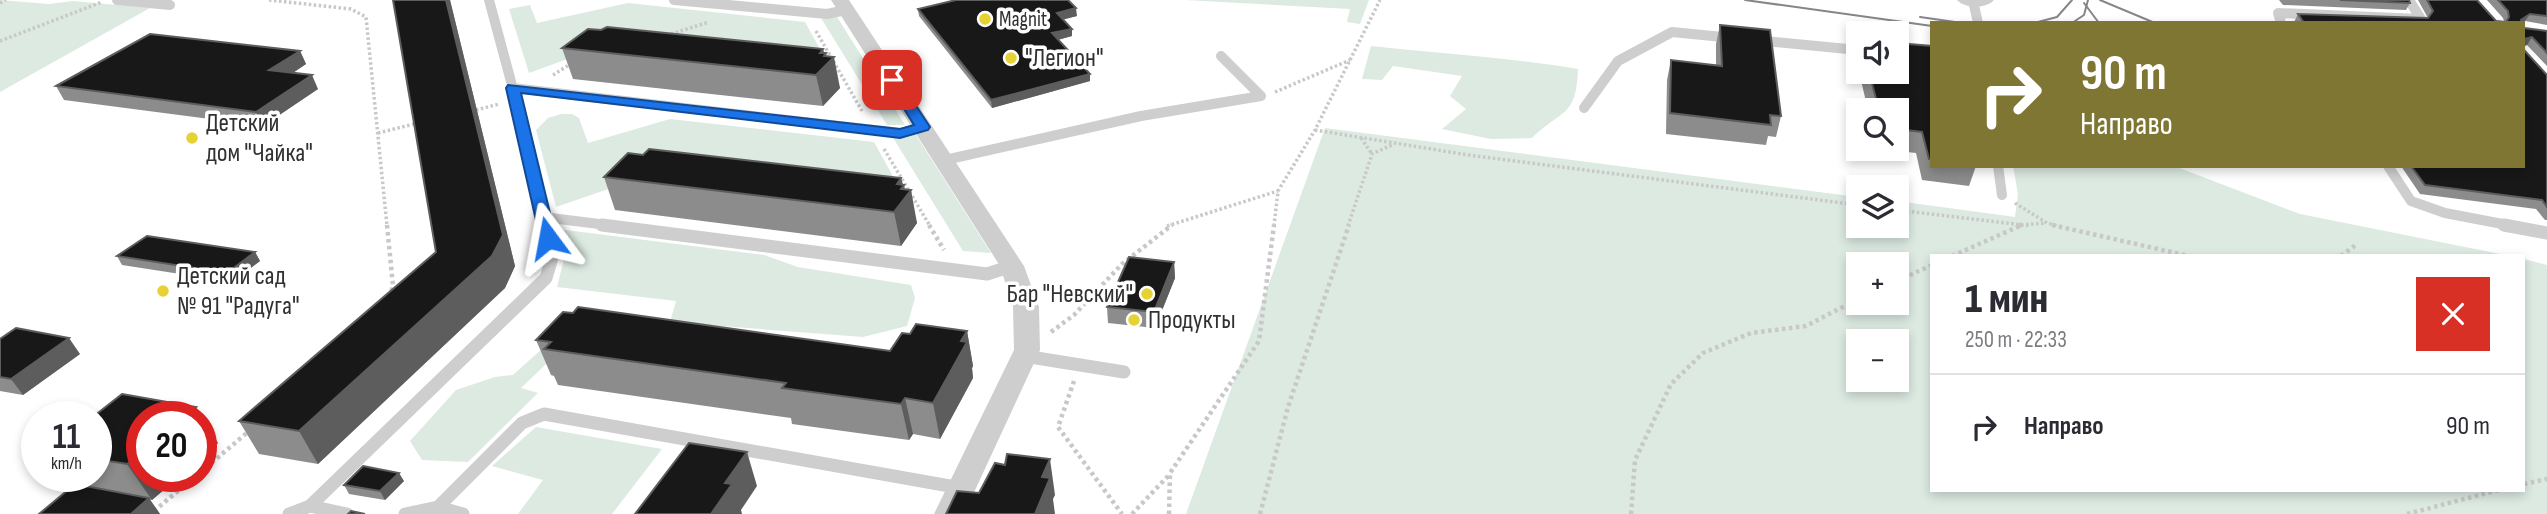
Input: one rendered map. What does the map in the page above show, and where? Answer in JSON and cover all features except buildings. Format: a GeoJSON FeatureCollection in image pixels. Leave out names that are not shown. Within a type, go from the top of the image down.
{"type":"FeatureCollection","features":[{"type":"Feature","properties":{"kind":"street"},"geometry":{"type":"LineString","coordinates":[[1966,0],[1985,0]]}},
{"type":"Feature","properties":{"kind":"street"},"geometry":{"type":"LineString","coordinates":[[843,5],[1012,266],[1027,306],[1030,326],[1026,353],[949,514]]}},
{"type":"Feature","properties":{"kind":"lane"},"geometry":{"type":"LineString","coordinates":[[117,0],[170,5]]}},
{"type":"Feature","properties":{"kind":"lane"},"geometry":{"type":"LineString","coordinates":[[289,514],[310,506],[546,278],[552,258],[513,88],[489,0]]}},
{"type":"Feature","properties":{"kind":"lane"},"geometry":{"type":"LineString","coordinates":[[674,0],[827,14],[843,5]]}},
{"type":"Feature","properties":{"kind":"lane"},"geometry":{"type":"LineString","coordinates":[[2280,21],[2278,13],[2421,19],[2409,0]]}},
{"type":"Feature","properties":{"kind":"lane"},"geometry":{"type":"LineString","coordinates":[[1973,1],[1978,21]]}},
{"type":"Feature","properties":{"kind":"lane"},"geometry":{"type":"LineString","coordinates":[[1584,108],[1618,61],[1672,32],[1846,49]]}},
{"type":"Feature","properties":{"kind":"lane"},"geometry":{"type":"LineString","coordinates":[[1221,56],[1261,96]]}},
{"type":"Feature","properties":{"kind":"lane"},"geometry":{"type":"LineString","coordinates":[[513,88],[900,133],[923,127]]}},
{"type":"Feature","properties":{"kind":"lane"},"geometry":{"type":"LineString","coordinates":[[945,160],[1141,116],[1261,96]]}},
{"type":"Feature","properties":{"kind":"lane"},"geometry":{"type":"LineString","coordinates":[[1998,168],[2002,195]]}},
{"type":"Feature","properties":{"kind":"lane"},"geometry":{"type":"LineString","coordinates":[[2389,168],[2411,201],[2445,213],[2547,233]]}},
{"type":"Feature","properties":{"kind":"lane"},"geometry":{"type":"LineString","coordinates":[[543,217],[987,274],[1012,266]]}},
{"type":"Feature","properties":{"kind":"lane"},"geometry":{"type":"LineString","coordinates":[[1026,353],[1124,372]]}},
{"type":"Feature","properties":{"kind":"lane"},"geometry":{"type":"LineString","coordinates":[[438,507],[522,423],[544,414],[699,447],[961,488]]}},
{"type":"Feature","properties":{"kind":"lane"},"geometry":{"type":"LineString","coordinates":[[310,506],[347,514]]}},
{"type":"Feature","properties":{"kind":"lane"},"geometry":{"type":"LineString","coordinates":[[405,514],[438,507],[463,514]]}},
{"type":"Feature","properties":{"kind":"path"},"geometry":{"type":"LineString","coordinates":[[0,3],[6,0]]}},
{"type":"Feature","properties":{"kind":"path"},"geometry":{"type":"LineString","coordinates":[[0,41],[106,0]]}},
{"type":"Feature","properties":{"kind":"path"},"geometry":{"type":"LineString","coordinates":[[269,0],[351,9],[366,18],[393,286],[390,295]]}},
{"type":"Feature","properties":{"kind":"path"},"geometry":{"type":"LineString","coordinates":[[1132,514],[1170,473],[1259,341],[1278,191],[1315,130],[1380,0]]}},
{"type":"Feature","properties":{"kind":"path"},"geometry":{"type":"LineString","coordinates":[[665,36],[746,8]]}},
{"type":"Feature","properties":{"kind":"path"},"geometry":{"type":"LineString","coordinates":[[533,91],[558,71],[578,60]]}},
{"type":"Feature","properties":{"kind":"path"},"geometry":{"type":"LineString","coordinates":[[1261,96],[1284,90],[1350,60]]}},
{"type":"Feature","properties":{"kind":"path"},"geometry":{"type":"LineString","coordinates":[[378,133],[421,123]]}},
{"type":"Feature","properties":{"kind":"path"},"geometry":{"type":"LineString","coordinates":[[1315,130],[1468,155],[1846,203]]}},
{"type":"Feature","properties":{"kind":"path"},"geometry":{"type":"LineString","coordinates":[[1361,138],[1372,154]]}},
{"type":"Feature","properties":{"kind":"path"},"geometry":{"type":"LineString","coordinates":[[1260,514],[1288,407],[1372,154],[1396,144]]}},
{"type":"Feature","properties":{"kind":"path"},"geometry":{"type":"LineString","coordinates":[[1026,353],[1074,315],[1122,264],[1167,226],[1278,191]]}},
{"type":"Feature","properties":{"kind":"path"},"geometry":{"type":"LineString","coordinates":[[2002,195],[2047,223],[2180,254]]}},
{"type":"Feature","properties":{"kind":"path"},"geometry":{"type":"LineString","coordinates":[[1909,211],[2023,225],[2047,223]]}},
{"type":"Feature","properties":{"kind":"path"},"geometry":{"type":"LineString","coordinates":[[1957,254],[2023,225]]}},
{"type":"Feature","properties":{"kind":"path"},"geometry":{"type":"LineString","coordinates":[[2344,254],[2357,244]]}},
{"type":"Feature","properties":{"kind":"path"},"geometry":{"type":"LineString","coordinates":[[1909,276],[1930,266]]}},
{"type":"Feature","properties":{"kind":"path"},"geometry":{"type":"LineString","coordinates":[[1631,514],[1635,460],[1671,384],[1703,353],[1751,333],[1806,326],[1846,305]]}},
{"type":"Feature","properties":{"kind":"path"},"geometry":{"type":"LineString","coordinates":[[1079,364],[1058,428],[1122,514]]}},
{"type":"Feature","properties":{"kind":"path"},"geometry":{"type":"LineString","coordinates":[[217,458],[252,428]]}},
{"type":"Feature","properties":{"kind":"path"},"geometry":{"type":"LineString","coordinates":[[1169,514],[1170,473]]}},
{"type":"Feature","properties":{"kind":"path"},"geometry":{"type":"LineString","coordinates":[[2525,484],[2547,479]]}},
{"type":"Feature","properties":{"kind":"path"},"geometry":{"type":"LineString","coordinates":[[143,511],[156,511],[178,492]]}},
{"type":"Feature","properties":{"kind":"path"},"geometry":{"type":"LineString","coordinates":[[2407,514],[2491,492]]}},
{"type":"Feature","properties":{"kind":"shaded area"},"geometry":{"type":"Polygon","coordinates":[[[0,0],[49,4],[73,1],[150,8],[0,92],[0,0]]]}},
{"type":"Feature","properties":{"kind":"shaded area"},"geometry":{"type":"Polygon","coordinates":[[[1185,0],[1369,0],[1360,24],[1347,22],[1350,9],[1185,0]]]}},
{"type":"Feature","properties":{"kind":"shaded area"},"geometry":{"type":"Polygon","coordinates":[[[628,3],[805,22],[835,76],[573,57],[529,73],[509,9],[530,5],[537,23],[628,3]]]}},
{"type":"Feature","properties":{"kind":"shaded area"},"geometry":{"type":"Polygon","coordinates":[[[837,17],[905,125],[887,125],[821,18],[837,17]]]}},
{"type":"Feature","properties":{"kind":"shaded area"},"geometry":{"type":"Polygon","coordinates":[[[1371,46],[1578,69],[1577,85],[1566,111],[1532,138],[1491,139],[1442,129],[1466,109],[1450,96],[1462,76],[1393,66],[1382,80],[1362,79],[1371,46]]]}},
{"type":"Feature","properties":{"kind":"shaded area"},"geometry":{"type":"Polygon","coordinates":[[[572,114],[579,118],[588,143],[670,119],[874,142],[909,205],[649,175],[556,207],[536,130],[548,118],[572,114]]]}},
{"type":"Feature","properties":{"kind":"shaded area"},"geometry":{"type":"Polygon","coordinates":[[[1325,128],[1846,195],[1846,238],[1909,238],[1909,203],[2015,217],[2018,194],[2013,168],[2179,168],[2300,214],[2500,254],[1930,254],[1930,492],[2525,492],[2525,259],[2547,265],[2547,514],[1186,514],[1325,128]]]}},
{"type":"Feature","properties":{"kind":"shaded area"},"geometry":{"type":"Polygon","coordinates":[[[914,132],[991,253],[963,251],[892,136],[914,132]]]}},
{"type":"Feature","properties":{"kind":"shaded area"},"geometry":{"type":"Polygon","coordinates":[[[558,229],[764,255],[798,267],[911,285],[915,298],[907,326],[863,337],[670,322],[676,301],[557,287],[566,251],[558,229]]]}},
{"type":"Feature","properties":{"kind":"shaded area"},"geometry":{"type":"Polygon","coordinates":[[[566,345],[521,388],[538,393],[468,462],[422,460],[410,441],[456,390],[495,377],[513,375],[544,347],[566,345]]]}},
{"type":"Feature","properties":{"kind":"shaded area"},"geometry":{"type":"Polygon","coordinates":[[[536,427],[662,449],[612,514],[518,514],[543,480],[492,466],[536,427]]]}},
{"type":"Feature","properties":{"kind":"tram line"},"geometry":{"type":"LineString","coordinates":[[1745,0],[1930,26]]}},
{"type":"Feature","properties":{"kind":"tram line"},"geometry":{"type":"LineString","coordinates":[[2042,21],[2057,17],[2072,0]]}},
{"type":"Feature","properties":{"kind":"tram line"},"geometry":{"type":"LineString","coordinates":[[2086,6],[2088,0]]}},
{"type":"Feature","properties":{"kind":"tram line"},"geometry":{"type":"LineString","coordinates":[[2100,0],[2150,21]]}},
{"type":"Feature","properties":{"kind":"tram line"},"geometry":{"type":"LineString","coordinates":[[2075,21],[2084,15],[2086,6]]}},
{"type":"Feature","properties":{"kind":"tram line"},"geometry":{"type":"LineString","coordinates":[[2086,6],[2098,21]]}},
{"type":"Feature","properties":{"kind":"tram line"},"geometry":{"type":"LineString","coordinates":[[1920,17],[1948,21]]}},
{"type":"Feature","properties":{"kind":"place","name":"Magnit"},"geometry":{"type":"Point","coordinates":[985,19]}},
{"type":"Feature","properties":{"kind":"place","name":"\"Легион\""},"geometry":{"type":"Point","coordinates":[1011,58]}},
{"type":"Feature","properties":{"kind":"place","name":"Детский дом \"Чайка\""},"geometry":{"type":"Point","coordinates":[192,138]}},
{"type":"Feature","properties":{"kind":"place","name":"Детский сад № 91 \"Радуга\""},"geometry":{"type":"Point","coordinates":[163,291]}},
{"type":"Feature","properties":{"kind":"place","name":"Бар \"Невский\""},"geometry":{"type":"Point","coordinates":[1147,294]}},
{"type":"Feature","properties":{"kind":"place","name":"Продукты"},"geometry":{"type":"Point","coordinates":[1134,320]}},
{"type":"Feature","properties":{"kind":"route"},"geometry":{"type":"LineString","coordinates":[[548,238],[513,88],[900,133],[923,127],[892,80]]}}]}
